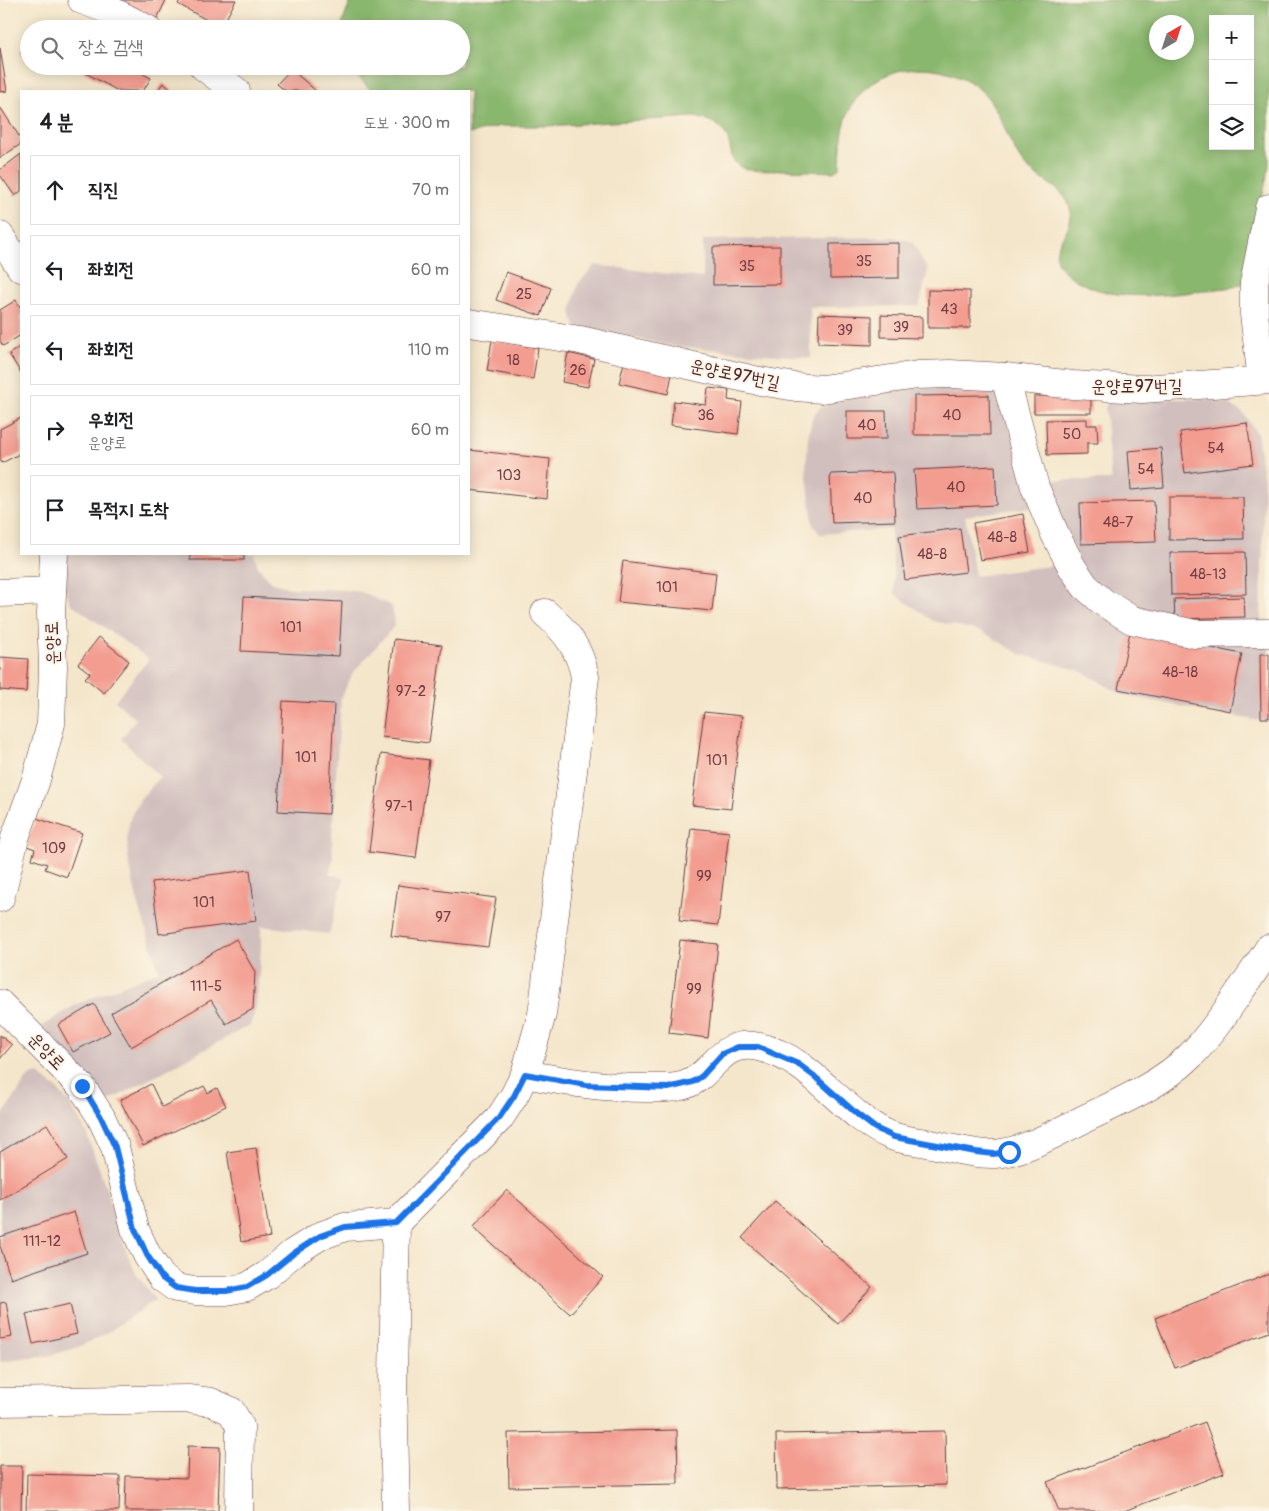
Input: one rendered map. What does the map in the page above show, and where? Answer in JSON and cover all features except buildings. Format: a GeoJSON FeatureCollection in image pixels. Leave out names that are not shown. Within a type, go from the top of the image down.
{"type":"FeatureCollection","features":[{"type":"Feature","properties":{"kind":"street"},"geometry":{"type":"LineString","coordinates":[[82,0],[112,11],[129,20]]}},
{"type":"Feature","properties":{"kind":"street"},"geometry":{"type":"LineString","coordinates":[[215,75],[235,90]]}},
{"type":"Feature","properties":{"kind":"street"},"geometry":{"type":"LineString","coordinates":[[1266,380],[1261,309],[1254,283],[1269,208]]}},
{"type":"Feature","properties":{"kind":"street"},"geometry":{"type":"LineString","coordinates":[[0,236],[20,265]]}},
{"type":"Feature","properties":{"kind":"street","name":"운양로97번길"},"geometry":{"type":"LineString","coordinates":[[470,323],[580,340],[754,380],[822,389],[918,375],[950,374],[1142,389],[1266,380]]}},
{"type":"Feature","properties":{"kind":"street"},"geometry":{"type":"LineString","coordinates":[[1004,377],[1036,487],[1055,534],[1072,567],[1085,586],[1103,602],[1132,620],[1195,634],[1269,633]]}},
{"type":"Feature","properties":{"kind":"street","name":"운양로"},"geometry":{"type":"LineString","coordinates":[[0,898],[15,838],[36,780],[51,724],[53,667],[51,614],[54,555]]}},
{"type":"Feature","properties":{"kind":"street"},"geometry":{"type":"LineString","coordinates":[[0,593],[52,591]]}},
{"type":"Feature","properties":{"kind":"street"},"geometry":{"type":"LineString","coordinates":[[396,1511],[393,1379],[396,1223],[499,1118],[514,1096],[525,1074],[542,1014],[585,677],[582,660],[574,646],[560,626],[544,613]]}},
{"type":"Feature","properties":{"kind":"street"},"geometry":{"type":"LineString","coordinates":[[525,1074],[586,1085],[668,1088],[693,1082],[702,1076],[722,1054],[738,1047],[758,1047],[798,1064],[875,1128],[894,1137],[976,1152],[993,1154],[1009,1152],[1035,1144],[1136,1093],[1169,1074],[1190,1057],[1206,1040],[1269,948]]}},
{"type":"Feature","properties":{"kind":"street","name":"운양로"},"geometry":{"type":"LineString","coordinates":[[0,1004],[82,1086],[101,1117],[115,1147],[135,1229],[147,1255],[162,1278],[176,1288],[195,1291],[226,1291],[247,1287],[267,1275],[294,1253],[320,1236],[345,1227],[396,1223]]}},
{"type":"Feature","properties":{"kind":"street"},"geometry":{"type":"LineString","coordinates":[[0,1402],[188,1400],[211,1402],[231,1411],[240,1426],[239,1511]]}},
{"type":"Feature","properties":{"kind":"shaded area"},"geometry":{"type":"Polygon","coordinates":[[[895,237],[912,242],[928,270],[919,306],[810,307],[811,358],[673,346],[575,326],[571,312],[578,284],[595,265],[703,278],[703,240],[895,237]]]}},
{"type":"Feature","properties":{"kind":"shaded area"},"geometry":{"type":"Polygon","coordinates":[[[993,387],[1001,396],[1032,507],[965,516],[975,576],[1079,562],[1054,499],[1051,480],[1111,480],[1105,408],[1111,399],[1202,399],[1227,403],[1243,413],[1257,433],[1264,480],[1261,620],[1269,621],[1269,722],[1123,695],[1081,671],[1020,654],[981,631],[933,621],[895,594],[891,529],[820,534],[813,525],[806,469],[808,436],[813,416],[821,407],[832,402],[904,388],[993,387]]]}},
{"type":"Feature","properties":{"kind":"shaded area"},"geometry":{"type":"Polygon","coordinates":[[[64,555],[254,555],[258,567],[272,583],[290,588],[361,592],[392,606],[395,625],[353,673],[341,698],[332,834],[333,860],[329,874],[344,878],[329,934],[261,926],[256,1008],[250,1025],[105,1103],[42,1026],[77,1004],[159,971],[136,896],[128,856],[127,834],[131,816],[141,798],[160,777],[121,739],[136,719],[115,701],[149,659],[70,603],[63,578],[64,555]]]}},
{"type":"Feature","properties":{"kind":"shaded area"},"geometry":{"type":"Polygon","coordinates":[[[38,1073],[58,1090],[70,1104],[86,1132],[121,1238],[135,1272],[155,1300],[102,1336],[73,1349],[47,1356],[0,1362],[0,1119],[29,1076],[38,1073]]]}},
{"type":"Feature","properties":{"kind":"green space"},"geometry":{"type":"Polygon","coordinates":[[[351,0],[1269,0],[1269,166],[1244,283],[1234,287],[1171,294],[1148,296],[1106,292],[1086,285],[1069,275],[1060,266],[1056,258],[1057,250],[1069,226],[1071,217],[1067,200],[1056,188],[1034,174],[1022,162],[996,109],[979,89],[965,79],[948,72],[912,69],[894,72],[878,79],[864,90],[851,107],[847,116],[842,135],[840,167],[834,172],[758,171],[746,169],[735,163],[729,141],[719,126],[693,117],[546,126],[500,126],[470,134],[470,90],[371,90],[357,75],[470,75],[470,20],[344,20],[351,0]]]}},
{"type":"Feature","properties":{"kind":"route"},"geometry":{"type":"LineString","coordinates":[[82,1086],[101,1117],[115,1147],[135,1229],[147,1255],[162,1278],[176,1288],[195,1291],[226,1291],[247,1287],[267,1275],[294,1253],[320,1236],[345,1227],[396,1223],[499,1118],[514,1096],[525,1074],[586,1085],[668,1088],[683,1086],[693,1082],[702,1076],[722,1054],[738,1047],[758,1047],[798,1064],[875,1128],[894,1137],[976,1152],[993,1154],[1009,1152]]}}]}
